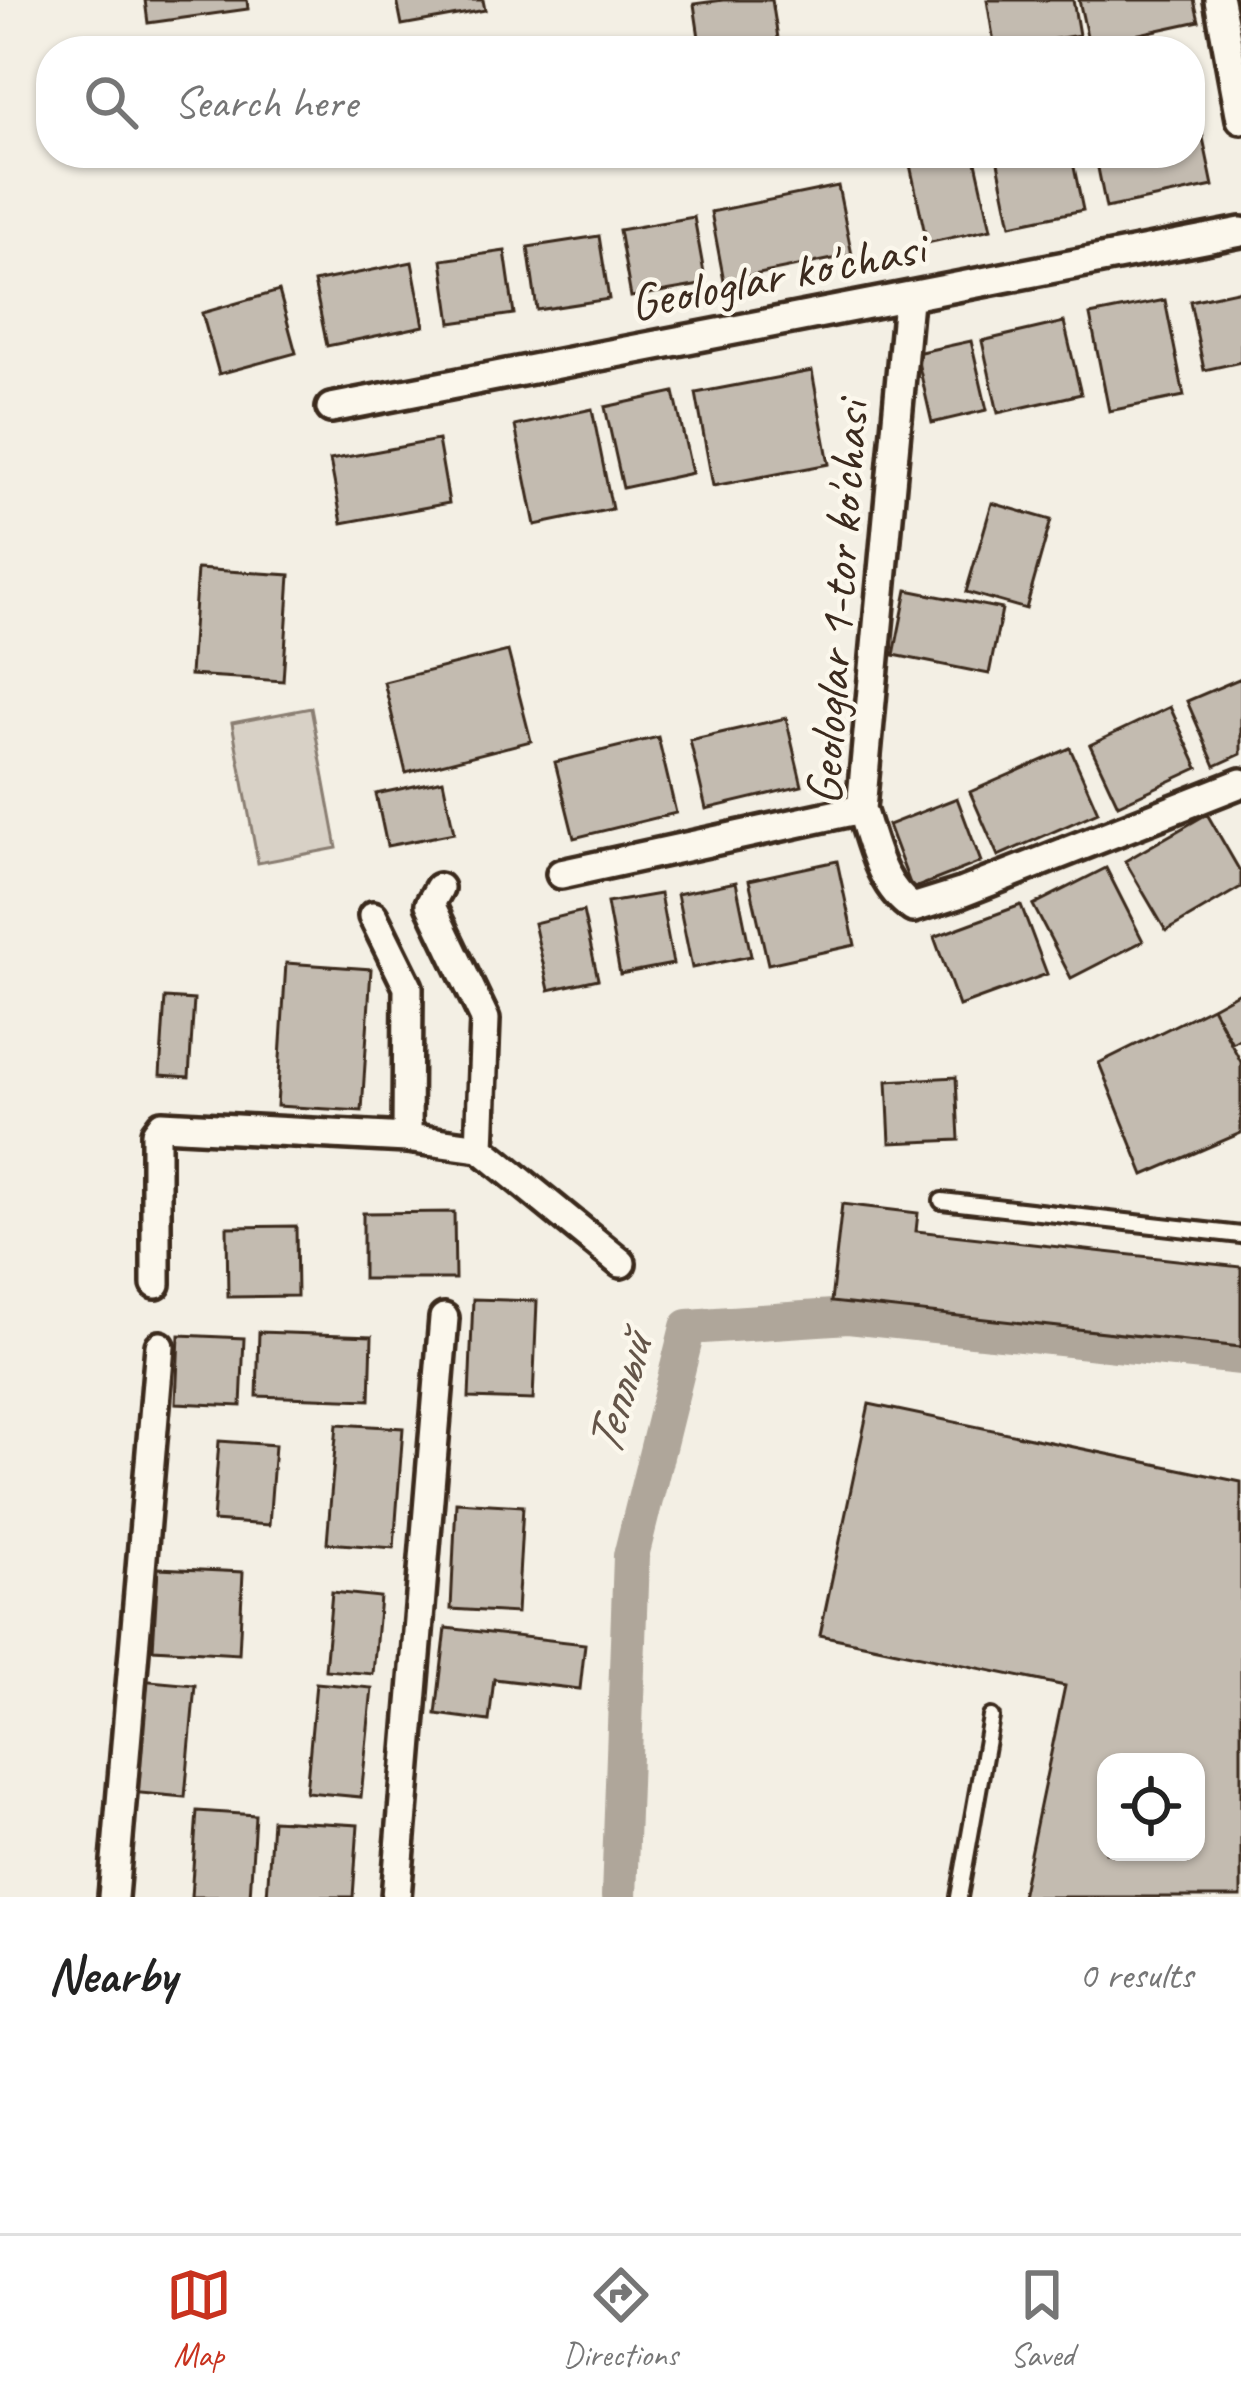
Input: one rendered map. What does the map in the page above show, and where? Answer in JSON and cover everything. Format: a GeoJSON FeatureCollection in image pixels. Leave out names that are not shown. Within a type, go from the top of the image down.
{"type":"FeatureCollection","features":[{"type":"Feature","properties":{"kind":"street"},"geometry":{"type":"LineString","coordinates":[[1219,0],[1241,119]]}},
{"type":"Feature","properties":{"kind":"street","name":"Geologlar ko'chasi"},"geometry":{"type":"LineString","coordinates":[[331,408],[1241,232]]}},
{"type":"Feature","properties":{"kind":"street","name":"Geologlar 1-tor ko'chasi"},"geometry":{"type":"LineString","coordinates":[[908,300],[861,809],[882,872],[899,898],[913,908],[1241,783]]}},
{"type":"Feature","properties":{"kind":"street"},"geometry":{"type":"LineString","coordinates":[[561,874],[861,809]]}},
{"type":"Feature","properties":{"kind":"street"},"geometry":{"type":"LineString","coordinates":[[439,888],[430,904],[485,1019],[480,1148]]}},
{"type":"Feature","properties":{"kind":"street"},"geometry":{"type":"LineString","coordinates":[[373,916],[408,987],[407,1138]]}},
{"type":"Feature","properties":{"kind":"street"},"geometry":{"type":"LineString","coordinates":[[156,1284],[156,1132],[162,1125],[407,1138],[480,1148],[621,1263]]}},
{"type":"Feature","properties":{"kind":"street"},"geometry":{"type":"LineString","coordinates":[[396,1897],[444,1318]]}},
{"type":"Feature","properties":{"kind":"street"},"geometry":{"type":"LineString","coordinates":[[113,1897],[160,1346]]}},
{"type":"Feature","properties":{"kind":"lane"},"geometry":{"type":"LineString","coordinates":[[942,1201],[1241,1235]]}},
{"type":"Feature","properties":{"kind":"lane"},"geometry":{"type":"LineString","coordinates":[[959,1897],[992,1717]]}},
{"type":"Feature","properties":{"kind":"shaded area"},"geometry":{"type":"Polygon","coordinates":[[[311,708],[337,848],[258,863],[232,723],[311,708]]]}},
{"type":"Feature","properties":{"kind":"building"},"geometry":{"type":"Polygon","coordinates":[[[145,0],[247,0],[248,9],[148,23],[145,0]]]}},
{"type":"Feature","properties":{"kind":"building"},"geometry":{"type":"Polygon","coordinates":[[[397,0],[483,0],[485,10],[402,25],[397,0]]]}},
{"type":"Feature","properties":{"kind":"building"},"geometry":{"type":"Polygon","coordinates":[[[772,0],[778,36],[699,36],[694,4],[772,0]]]}},
{"type":"Feature","properties":{"kind":"building"},"geometry":{"type":"Polygon","coordinates":[[[987,0],[1073,0],[1079,35],[993,36],[987,0]]]}},
{"type":"Feature","properties":{"kind":"building"},"geometry":{"type":"Polygon","coordinates":[[[1079,0],[1194,0],[1199,21],[1130,36],[1087,36],[1079,0]]]}},
{"type":"Feature","properties":{"kind":"building"},"geometry":{"type":"Polygon","coordinates":[[[1205,147],[1213,186],[1106,208],[1098,168],[1205,168],[1205,147]]]}},
{"type":"Feature","properties":{"kind":"building"},"geometry":{"type":"Polygon","coordinates":[[[911,168],[977,168],[991,229],[927,243],[911,168]]]}},
{"type":"Feature","properties":{"kind":"building"},"geometry":{"type":"Polygon","coordinates":[[[999,168],[1074,168],[1083,210],[1011,225],[999,168]]]}},
{"type":"Feature","properties":{"kind":"building"},"geometry":{"type":"Polygon","coordinates":[[[838,186],[852,255],[724,281],[711,212],[838,186]]]}},
{"type":"Feature","properties":{"kind":"building"},"geometry":{"type":"Polygon","coordinates":[[[694,217],[706,284],[631,297],[619,230],[694,217]]]}},
{"type":"Feature","properties":{"kind":"building"},"geometry":{"type":"Polygon","coordinates":[[[599,236],[609,299],[537,310],[528,247],[599,236]]]}},
{"type":"Feature","properties":{"kind":"building"},"geometry":{"type":"Polygon","coordinates":[[[505,251],[514,314],[451,323],[442,260],[505,251]]]}},
{"type":"Feature","properties":{"kind":"building"},"geometry":{"type":"Polygon","coordinates":[[[412,262],[424,326],[327,346],[314,282],[412,262]]]}},
{"type":"Feature","properties":{"kind":"building"},"geometry":{"type":"Polygon","coordinates":[[[1241,290],[1241,362],[1204,370],[1190,301],[1241,290]]]}},
{"type":"Feature","properties":{"kind":"building"},"geometry":{"type":"Polygon","coordinates":[[[279,291],[296,353],[219,374],[202,313],[279,291]]]}},
{"type":"Feature","properties":{"kind":"building"},"geometry":{"type":"Polygon","coordinates":[[[1165,300],[1184,396],[1109,411],[1090,315],[1165,300]]]}},
{"type":"Feature","properties":{"kind":"building"},"geometry":{"type":"Polygon","coordinates":[[[1064,322],[1081,394],[998,413],[982,341],[1064,322]]]}},
{"type":"Feature","properties":{"kind":"building"},"geometry":{"type":"Polygon","coordinates":[[[971,341],[987,410],[932,423],[916,353],[971,341]]]}},
{"type":"Feature","properties":{"kind":"building"},"geometry":{"type":"Polygon","coordinates":[[[812,371],[829,464],[713,486],[696,393],[812,371]]]}},
{"type":"Feature","properties":{"kind":"building"},"geometry":{"type":"Polygon","coordinates":[[[674,392],[692,473],[623,488],[605,407],[674,392]]]}},
{"type":"Feature","properties":{"kind":"building"},"geometry":{"type":"Polygon","coordinates":[[[592,409],[612,509],[535,525],[515,426],[592,409]]]}},
{"type":"Feature","properties":{"kind":"building"},"geometry":{"type":"Polygon","coordinates":[[[438,440],[449,503],[342,523],[330,460],[438,440]]]}},
{"type":"Feature","properties":{"kind":"building"},"geometry":{"type":"Polygon","coordinates":[[[992,503],[1051,520],[1026,609],[966,592],[992,503]]]}},
{"type":"Feature","properties":{"kind":"building"},"geometry":{"type":"Polygon","coordinates":[[[197,569],[290,575],[283,681],[190,675],[197,569]]]}},
{"type":"Feature","properties":{"kind":"building"},"geometry":{"type":"Polygon","coordinates":[[[907,590],[1002,609],[989,674],[894,655],[907,590]]]}},
{"type":"Feature","properties":{"kind":"building"},"geometry":{"type":"Polygon","coordinates":[[[508,651],[531,741],[406,773],[384,682],[508,651]]]}},
{"type":"Feature","properties":{"kind":"building"},"geometry":{"type":"Polygon","coordinates":[[[1241,678],[1241,754],[1215,766],[1187,701],[1241,678]]]}},
{"type":"Feature","properties":{"kind":"building"},"geometry":{"type":"Polygon","coordinates":[[[1170,707],[1198,768],[1118,805],[1090,745],[1170,707]]]}},
{"type":"Feature","properties":{"kind":"building"},"geometry":{"type":"Polygon","coordinates":[[[786,718],[802,786],[706,809],[690,740],[786,718]]]}},
{"type":"Feature","properties":{"kind":"building"},"geometry":{"type":"Polygon","coordinates":[[[658,737],[676,813],[574,838],[555,762],[658,737]]]}},
{"type":"Feature","properties":{"kind":"building"},"geometry":{"type":"Polygon","coordinates":[[[1070,748],[1098,812],[998,856],[970,792],[1070,748]]]}},
{"type":"Feature","properties":{"kind":"building"},"geometry":{"type":"Polygon","coordinates":[[[443,780],[454,833],[387,846],[376,794],[443,780]]]}},
{"type":"Feature","properties":{"kind":"building"},"geometry":{"type":"Polygon","coordinates":[[[957,798],[981,862],[912,889],[888,825],[957,798]]]}},
{"type":"Feature","properties":{"kind":"building"},"geometry":{"type":"Polygon","coordinates":[[[1207,814],[1241,873],[1241,887],[1166,931],[1125,861],[1207,814]]]}},
{"type":"Feature","properties":{"kind":"building"},"geometry":{"type":"Polygon","coordinates":[[[837,861],[855,945],[768,964],[749,880],[837,861]]]}},
{"type":"Feature","properties":{"kind":"building"},"geometry":{"type":"Polygon","coordinates":[[[1106,868],[1143,941],[1071,978],[1033,905],[1106,868]]]}},
{"type":"Feature","properties":{"kind":"building"},"geometry":{"type":"Polygon","coordinates":[[[736,882],[751,956],[692,968],[677,894],[736,882]]]}},
{"type":"Feature","properties":{"kind":"building"},"geometry":{"type":"Polygon","coordinates":[[[660,894],[673,964],[620,974],[607,903],[660,894]]]}},
{"type":"Feature","properties":{"kind":"building"},"geometry":{"type":"Polygon","coordinates":[[[1021,905],[1047,974],[959,1006],[934,937],[1021,905]]]}},
{"type":"Feature","properties":{"kind":"building"},"geometry":{"type":"Polygon","coordinates":[[[583,911],[598,979],[549,990],[534,923],[583,911]]]}},
{"type":"Feature","properties":{"kind":"building"},"geometry":{"type":"Polygon","coordinates":[[[286,963],[371,969],[362,1111],[277,1106],[286,963]]]}},
{"type":"Feature","properties":{"kind":"building"},"geometry":{"type":"Polygon","coordinates":[[[1241,991],[1241,1038],[1232,1043],[1212,1007],[1241,991]]]}},
{"type":"Feature","properties":{"kind":"building"},"geometry":{"type":"Polygon","coordinates":[[[165,998],[194,1000],[189,1077],[160,1075],[165,998]]]}},
{"type":"Feature","properties":{"kind":"building"},"geometry":{"type":"Polygon","coordinates":[[[1212,1007],[1241,1062],[1241,1133],[1144,1175],[1099,1063],[1212,1007]]]}},
{"type":"Feature","properties":{"kind":"building"},"geometry":{"type":"Polygon","coordinates":[[[956,1077],[959,1140],[890,1143],[887,1081],[956,1077]]]}},
{"type":"Feature","properties":{"kind":"building"},"geometry":{"type":"Polygon","coordinates":[[[842,1204],[918,1213],[916,1231],[1241,1267],[1241,1347],[831,1302],[842,1204]]]}},
{"type":"Feature","properties":{"kind":"building"},"geometry":{"type":"Polygon","coordinates":[[[454,1212],[455,1279],[363,1279],[363,1213],[454,1212]]]}},
{"type":"Feature","properties":{"kind":"building"},"geometry":{"type":"Polygon","coordinates":[[[296,1226],[297,1296],[228,1297],[227,1227],[296,1226]]]}},
{"type":"Feature","properties":{"kind":"building"},"geometry":{"type":"Polygon","coordinates":[[[473,1299],[537,1301],[533,1400],[469,1398],[473,1299]]]}},
{"type":"Feature","properties":{"kind":"building"},"geometry":{"type":"Polygon","coordinates":[[[259,1332],[372,1336],[370,1400],[257,1396],[259,1332]]]}},
{"type":"Feature","properties":{"kind":"building"},"geometry":{"type":"Polygon","coordinates":[[[179,1335],[244,1338],[241,1406],[176,1403],[179,1335]]]}},
{"type":"Feature","properties":{"kind":"building"},"geometry":{"type":"Polygon","coordinates":[[[869,1404],[1241,1482],[1241,1897],[1021,1897],[1065,1686],[820,1635],[869,1404]]]}},
{"type":"Feature","properties":{"kind":"building"},"geometry":{"type":"Polygon","coordinates":[[[337,1424],[403,1428],[394,1548],[327,1543],[337,1424]]]}},
{"type":"Feature","properties":{"kind":"building"},"geometry":{"type":"Polygon","coordinates":[[[219,1441],[275,1445],[269,1525],[213,1521],[219,1441]]]}},
{"type":"Feature","properties":{"kind":"building"},"geometry":{"type":"Polygon","coordinates":[[[456,1502],[523,1506],[517,1613],[451,1609],[456,1502]]]}},
{"type":"Feature","properties":{"kind":"building"},"geometry":{"type":"Polygon","coordinates":[[[158,1568],[243,1572],[239,1654],[153,1649],[158,1568]]]}},
{"type":"Feature","properties":{"kind":"building"},"geometry":{"type":"Polygon","coordinates":[[[332,1592],[380,1597],[373,1674],[325,1670],[332,1592]]]}},
{"type":"Feature","properties":{"kind":"building"},"geometry":{"type":"Polygon","coordinates":[[[446,1628],[585,1644],[580,1689],[494,1679],[489,1721],[436,1714],[446,1628]]]}},
{"type":"Feature","properties":{"kind":"building"},"geometry":{"type":"Polygon","coordinates":[[[139,1680],[195,1685],[185,1797],[129,1792],[139,1680]]]}},
{"type":"Feature","properties":{"kind":"building"},"geometry":{"type":"Polygon","coordinates":[[[316,1683],[372,1688],[361,1797],[306,1792],[316,1683]]]}},
{"type":"Feature","properties":{"kind":"building"},"geometry":{"type":"Polygon","coordinates":[[[197,1811],[255,1815],[250,1897],[191,1897],[197,1811]]]}},
{"type":"Feature","properties":{"kind":"building"},"geometry":{"type":"Polygon","coordinates":[[[272,1820],[358,1825],[353,1897],[267,1897],[272,1820]]]}},
{"type":"Feature","properties":{"kind":"waterway","name":"Теплый"},"geometry":{"type":"LineString","coordinates":[[619,1897],[631,1556],[688,1327],[848,1316],[1241,1357]]}}]}
